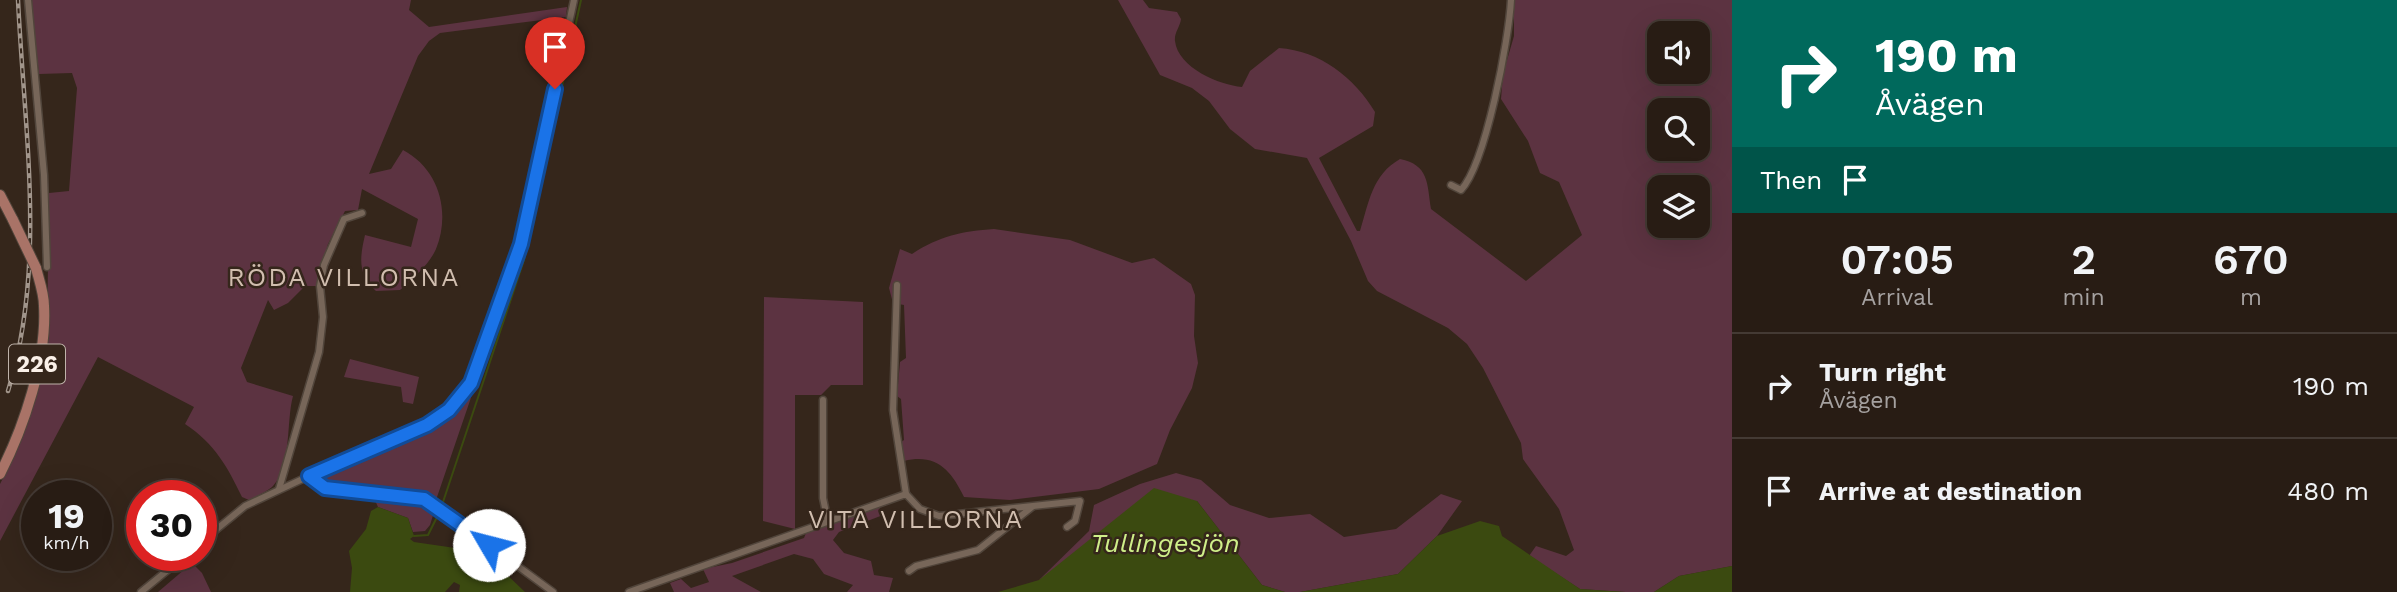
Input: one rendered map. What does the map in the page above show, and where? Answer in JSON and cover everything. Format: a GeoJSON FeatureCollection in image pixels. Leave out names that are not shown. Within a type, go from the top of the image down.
{"type":"FeatureCollection","features":[{"type":"Feature","properties":{"kind":"main road","name":"226"},"geometry":{"type":"LineString","coordinates":[[0,195],[41,268],[44,302],[44,330],[27,409],[14,447],[0,474]]}},
{"type":"Feature","properties":{"kind":"street"},"geometry":{"type":"LineString","coordinates":[[28,0],[44,174],[41,268]]}},
{"type":"Feature","properties":{"kind":"street"},"geometry":{"type":"LineString","coordinates":[[217,529],[245,506],[279,489],[427,425],[449,410],[471,383],[521,244],[574,0]]}},
{"type":"Feature","properties":{"kind":"street"},"geometry":{"type":"LineString","coordinates":[[1451,185],[1461,190],[1474,170],[1495,99],[1511,0]]}},
{"type":"Feature","properties":{"kind":"street"},"geometry":{"type":"LineString","coordinates":[[279,489],[319,352],[323,317],[320,286],[324,265],[344,219],[362,213]]}},
{"type":"Feature","properties":{"kind":"street"},"geometry":{"type":"LineString","coordinates":[[897,285],[893,410],[906,494],[913,504],[939,516],[1080,500],[1075,521],[1067,527]]}},
{"type":"Feature","properties":{"kind":"street"},"geometry":{"type":"LineString","coordinates":[[823,400],[823,498],[828,522]]}},
{"type":"Feature","properties":{"kind":"street"},"geometry":{"type":"LineString","coordinates":[[309,476],[325,488],[414,497],[432,503],[553,592]]}},
{"type":"Feature","properties":{"kind":"street"},"geometry":{"type":"LineString","coordinates":[[629,592],[906,494]]}},
{"type":"Feature","properties":{"kind":"street"},"geometry":{"type":"LineString","coordinates":[[909,571],[916,566],[978,550],[1034,505]]}},
{"type":"Feature","properties":{"kind":"street"},"geometry":{"type":"LineString","coordinates":[[141,592],[167,571]]}},
{"type":"Feature","properties":{"kind":"shaded area"},"geometry":{"type":"Polygon","coordinates":[[[31,0],[411,0],[409,10],[429,27],[567,7],[566,17],[440,33],[429,41],[418,56],[369,174],[391,169],[403,150],[425,168],[439,193],[442,206],[436,249],[425,266],[400,290],[376,291],[363,272],[362,251],[365,235],[411,247],[418,219],[362,189],[358,210],[345,211],[328,244],[316,286],[305,286],[288,303],[274,310],[268,300],[241,368],[247,382],[293,396],[286,455],[279,477],[271,488],[249,500],[242,497],[212,448],[185,424],[194,407],[98,357],[32,480],[21,480],[21,502],[0,541],[0,484],[15,455],[31,410],[47,336],[49,193],[69,191],[77,88],[72,73],[39,74],[31,0]]]}},
{"type":"Feature","properties":{"kind":"shaded area"},"geometry":{"type":"Polygon","coordinates":[[[1118,0],[1143,0],[1149,8],[1177,12],[1181,19],[1175,38],[1178,51],[1192,67],[1223,83],[1242,87],[1250,71],[1279,48],[1308,54],[1334,68],[1357,88],[1375,112],[1373,126],[1319,158],[1357,231],[1360,231],[1377,181],[1400,159],[1417,166],[1425,177],[1431,209],[1526,281],[1582,235],[1559,182],[1540,173],[1528,141],[1501,99],[1503,74],[1514,36],[1514,0],[1732,0],[1732,566],[1679,576],[1654,592],[1625,592],[1580,589],[1529,556],[1536,546],[1566,556],[1574,550],[1559,509],[1523,459],[1521,443],[1483,368],[1467,344],[1448,328],[1377,291],[1368,281],[1351,241],[1307,158],[1255,149],[1230,129],[1209,101],[1192,88],[1160,75],[1118,0]]]}},
{"type":"Feature","properties":{"kind":"shaded area"},"geometry":{"type":"Polygon","coordinates":[[[994,229],[1070,240],[1132,263],[1154,258],[1191,284],[1195,295],[1194,336],[1198,363],[1192,388],[1170,430],[1157,464],[1099,489],[1010,500],[964,497],[954,479],[941,466],[925,459],[904,461],[900,443],[904,440],[901,399],[897,396],[900,362],[906,358],[904,305],[893,303],[889,288],[900,249],[912,254],[952,235],[994,229]]]}},
{"type":"Feature","properties":{"kind":"shaded area"},"geometry":{"type":"Polygon","coordinates":[[[764,297],[863,302],[863,385],[831,385],[821,395],[795,395],[795,529],[763,521],[764,297]]]}},
{"type":"Feature","properties":{"kind":"shaded area"},"geometry":{"type":"Polygon","coordinates":[[[350,359],[419,377],[413,404],[403,402],[401,387],[344,377],[350,359]]]}},
{"type":"Feature","properties":{"kind":"shaded area"},"geometry":{"type":"Polygon","coordinates":[[[476,383],[436,500],[414,493],[323,485],[322,476],[386,450],[428,429],[463,401],[476,383]]]}},
{"type":"Feature","properties":{"kind":"shaded area"},"geometry":{"type":"Polygon","coordinates":[[[1176,473],[1201,480],[1230,505],[1269,518],[1310,514],[1344,537],[1396,529],[1441,494],[1462,501],[1437,536],[1398,574],[1300,592],[1285,592],[1262,585],[1197,501],[1039,580],[1089,531],[1094,505],[1140,484],[1176,473]]]}},
{"type":"Feature","properties":{"kind":"shaded area"},"geometry":{"type":"Polygon","coordinates":[[[374,498],[428,505],[435,509],[430,525],[425,531],[413,532],[408,518],[378,507],[374,498]]]}},
{"type":"Feature","properties":{"kind":"shaded area"},"geometry":{"type":"Polygon","coordinates":[[[879,507],[883,515],[839,532],[833,540],[844,553],[871,561],[874,575],[893,578],[889,592],[847,592],[853,585],[824,574],[813,559],[794,554],[732,576],[761,592],[674,592],[670,583],[681,579],[691,588],[709,582],[703,569],[732,563],[804,538],[806,533],[879,507]]]}},
{"type":"Feature","properties":{"kind":"shaded area"},"geometry":{"type":"Polygon","coordinates":[[[183,571],[200,571],[211,592],[158,592],[183,571]]]}},
{"type":"Feature","properties":{"kind":"water","name":"Tullingesjön"},"geometry":{"type":"Polygon","coordinates":[[[1154,488],[1197,501],[1262,585],[1285,592],[998,592],[1039,580],[1154,488]]]}},
{"type":"Feature","properties":{"kind":"water"},"geometry":{"type":"Polygon","coordinates":[[[378,507],[408,518],[414,536],[410,539],[414,542],[462,549],[501,569],[525,592],[459,592],[460,585],[454,582],[445,592],[350,592],[352,568],[349,551],[366,529],[371,511],[378,507]]]}},
{"type":"Feature","properties":{"kind":"water","name":"Tullingesjön"},"geometry":{"type":"Polygon","coordinates":[[[1480,521],[1499,526],[1502,536],[1580,589],[1625,592],[1300,592],[1398,574],[1437,536],[1480,521]]]}},
{"type":"Feature","properties":{"kind":"water"},"geometry":{"type":"Polygon","coordinates":[[[1732,566],[1732,592],[1654,592],[1679,576],[1732,566]]]}},
{"type":"Feature","properties":{"kind":"waterway"},"geometry":{"type":"LineString","coordinates":[[441,508],[524,260],[581,0]]}},
{"type":"Feature","properties":{"kind":"waterway"},"geometry":{"type":"LineString","coordinates":[[414,536],[428,535],[439,513]]}},
{"type":"Feature","properties":{"kind":"railway"},"geometry":{"type":"LineString","coordinates":[[8,391],[20,343],[30,246],[28,147],[18,0]]}},
{"type":"Feature","properties":{"kind":"district","name":"RÖDA VILLORNA"},"geometry":{"type":"Point","coordinates":[344,277]}},
{"type":"Feature","properties":{"kind":"district","name":"VITA VILLORNA"},"geometry":{"type":"Point","coordinates":[916,519]}},
{"type":"Feature","properties":{"kind":"route"},"geometry":{"type":"LineString","coordinates":[[489,545],[424,499],[325,488],[309,476],[427,425],[463,397],[471,383],[512,276],[555,89]]}}]}
